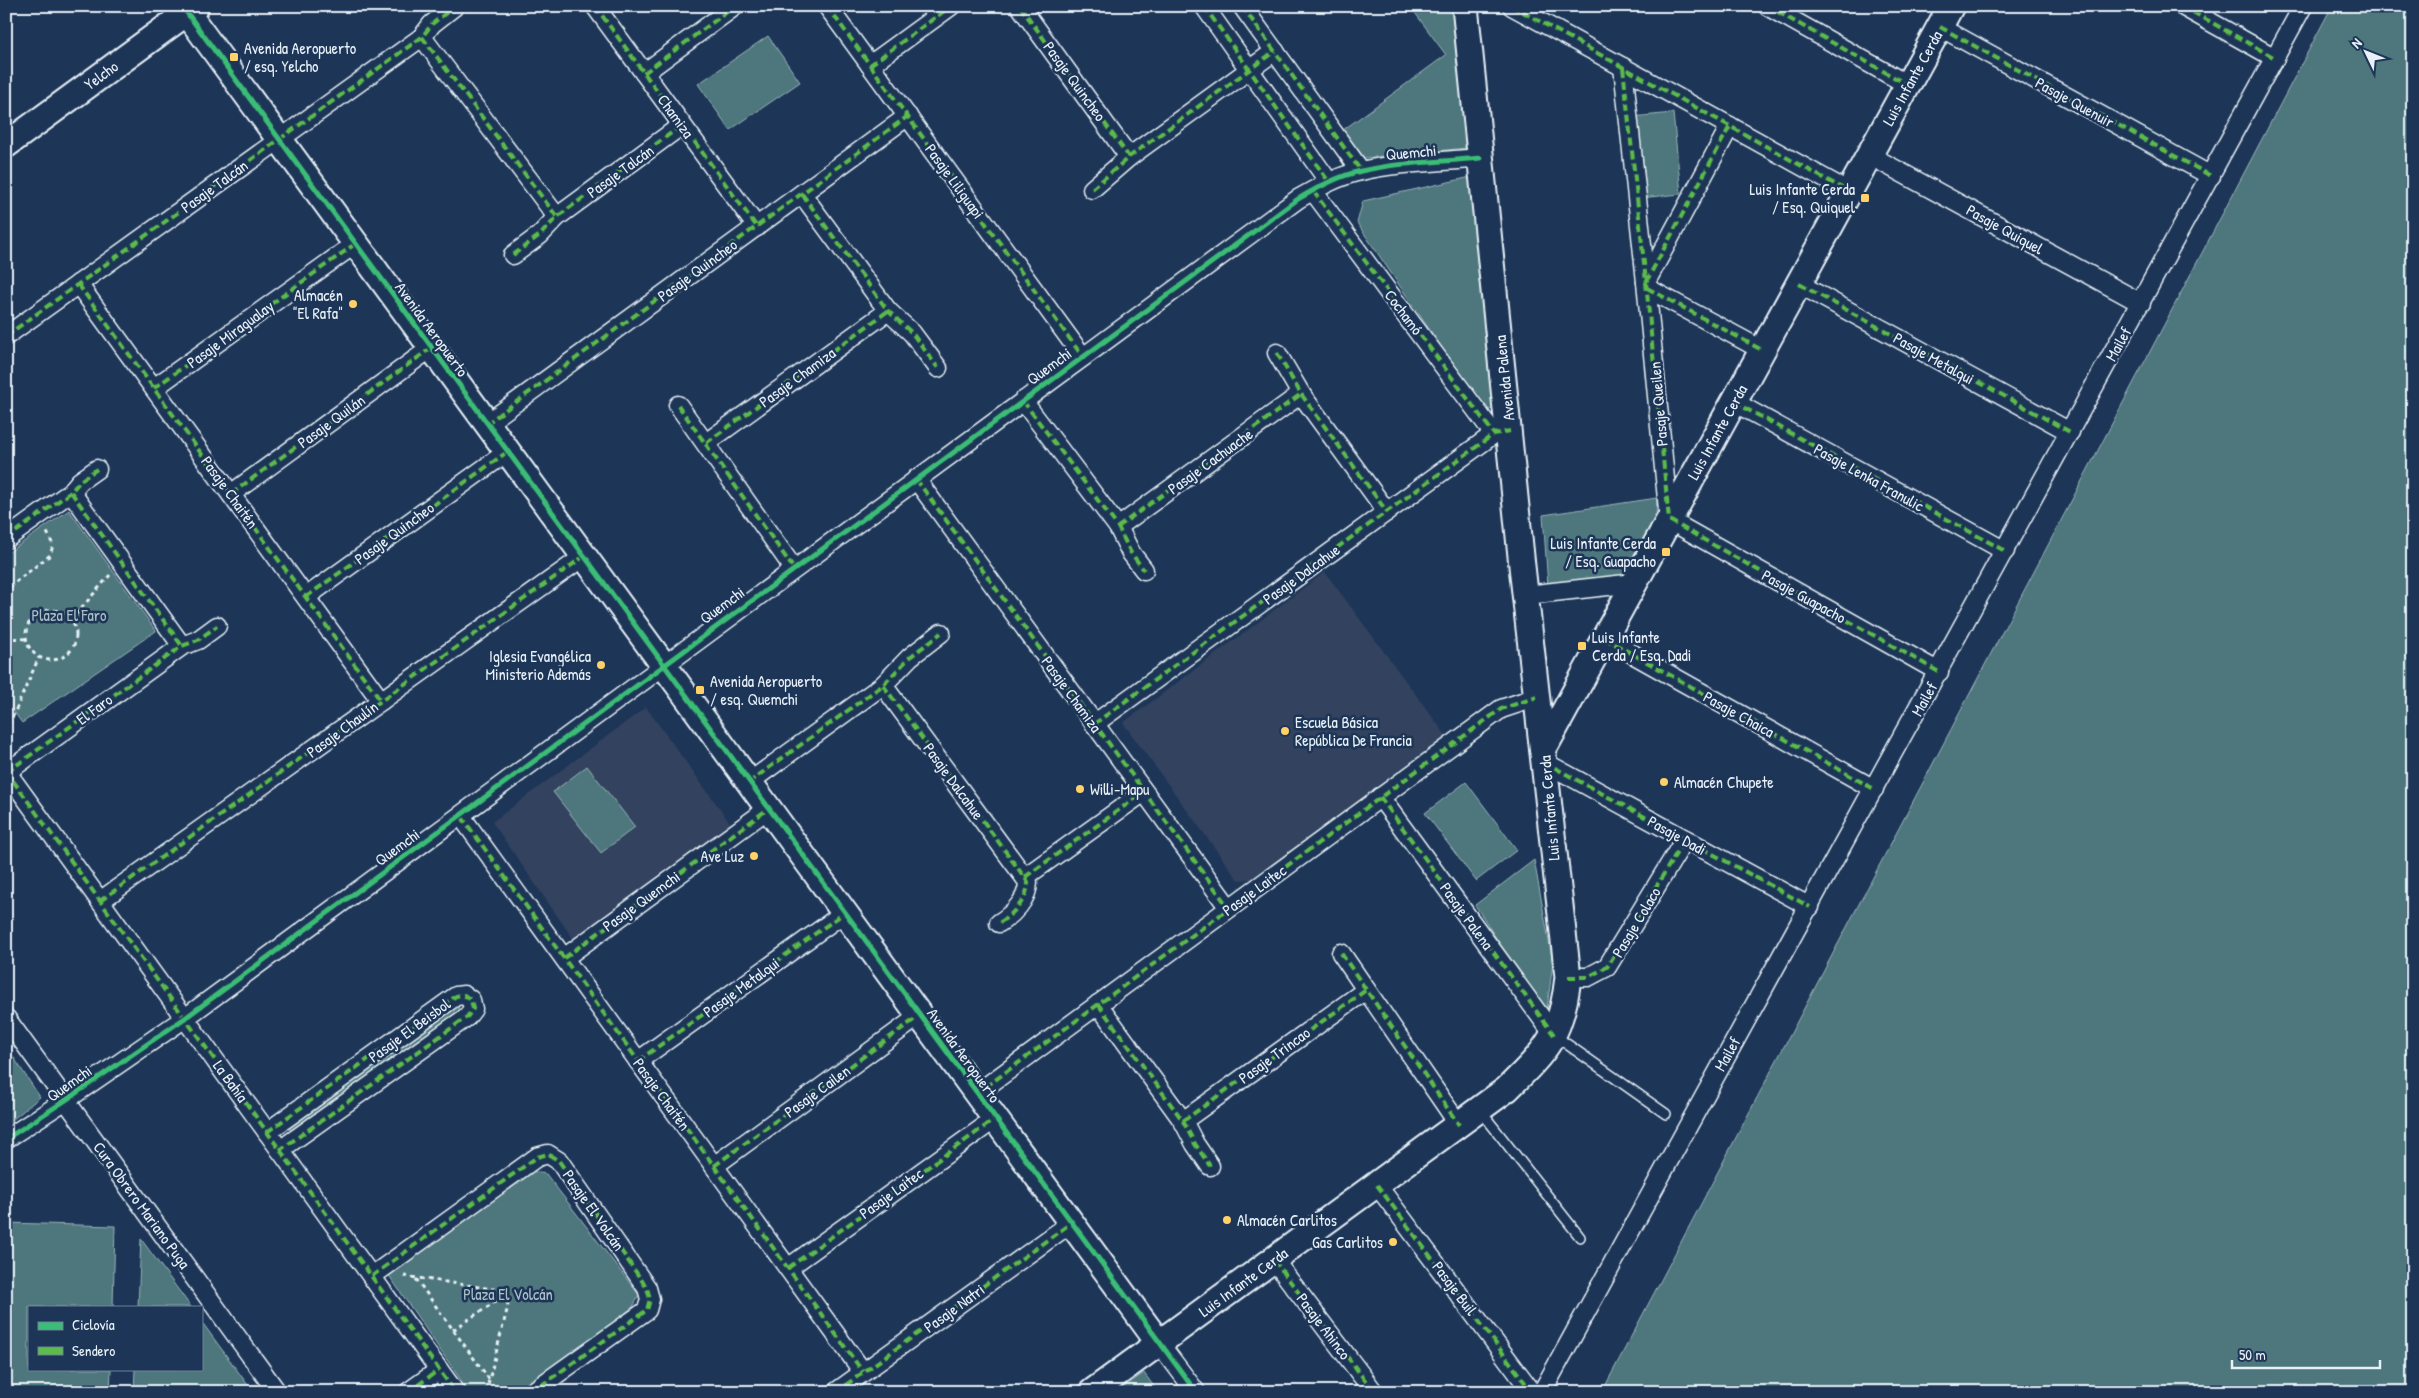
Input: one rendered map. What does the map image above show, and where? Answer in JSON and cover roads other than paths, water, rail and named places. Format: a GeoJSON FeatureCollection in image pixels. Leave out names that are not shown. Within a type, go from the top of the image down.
{"type":"FeatureCollection","features":[{"type":"Feature","properties":{"kind":"street","name":"Pasaje Talcán"},"geometry":{"type":"LineString","coordinates":[[6,336],[422,36],[432,24],[455,6]]}},
{"type":"Feature","properties":{"kind":"street","name":"Chamiza"},"geometry":{"type":"LineString","coordinates":[[595,6],[757,227]]}},
{"type":"Feature","properties":{"kind":"street"},"geometry":{"type":"LineString","coordinates":[[644,73],[735,6]]}},
{"type":"Feature","properties":{"kind":"street","name":"Pasaje Liliguapi"},"geometry":{"type":"LineString","coordinates":[[827,6],[1084,357]]}},
{"type":"Feature","properties":{"kind":"street"},"geometry":{"type":"LineString","coordinates":[[870,65],[951,6]]}},
{"type":"Feature","properties":{"kind":"street","name":"Pasaje Quincheo"},"geometry":{"type":"LineString","coordinates":[[1020,6],[1129,156]]}},
{"type":"Feature","properties":{"kind":"street"},"geometry":{"type":"LineString","coordinates":[[1204,6],[1329,182]]}},
{"type":"Feature","properties":{"kind":"street"},"geometry":{"type":"LineString","coordinates":[[1242,6],[1361,171]]}},
{"type":"Feature","properties":{"kind":"street","name":"Avenida Palena"},"geometry":{"type":"LineString","coordinates":[[1465,6],[1480,158],[1502,433],[1526,595],[1543,756]]}},
{"type":"Feature","properties":{"kind":"street"},"geometry":{"type":"LineString","coordinates":[[1512,6],[1849,192]]}},
{"type":"Feature","properties":{"kind":"street"},"geometry":{"type":"LineString","coordinates":[[2182,6],[2275,58]]}},
{"type":"Feature","properties":{"kind":"street","name":"Mailef"},"geometry":{"type":"LineString","coordinates":[[1542,1392],[1686,1127],[1810,907],[2005,552],[2303,6]]}},
{"type":"Feature","properties":{"kind":"street"},"geometry":{"type":"LineString","coordinates":[[1773,8],[1908,85]]}},
{"type":"Feature","properties":{"kind":"street","name":"Avenida Aeropuerto"},"geometry":{"type":"LineString","coordinates":[[188,9],[279,139],[662,666],[1196,1392]]}},
{"type":"Feature","properties":{"kind":"street","name":"Yelcho"},"geometry":{"type":"LineString","coordinates":[[7,141],[188,9]]}},
{"type":"Feature","properties":{"kind":"street","name":"Luis Infante Cerda"},"geometry":{"type":"LineString","coordinates":[[1092,1392],[1480,1110],[1507,1089],[1543,1054],[1554,1035],[1563,1011],[1568,976],[1543,756],[1668,520],[1946,17]]}},
{"type":"Feature","properties":{"kind":"street","name":"Pasaje Quenuir"},"geometry":{"type":"LineString","coordinates":[[1946,17],[2211,176]]}},
{"type":"Feature","properties":{"kind":"street"},"geometry":{"type":"LineString","coordinates":[[422,36],[557,217]]}},
{"type":"Feature","properties":{"kind":"street"},"geometry":{"type":"LineString","coordinates":[[1092,189],[1129,156],[1274,51]]}},
{"type":"Feature","properties":{"kind":"street","name":"Pasaje Queilen"},"geometry":{"type":"LineString","coordinates":[[1622,67],[1646,285],[1668,520]]}},
{"type":"Feature","properties":{"kind":"street","name":"Pasaje Quincheo"},"geometry":{"type":"LineString","coordinates":[[486,424],[908,116]]}},
{"type":"Feature","properties":{"kind":"street","name":"Pasaje Talcán"},"geometry":{"type":"LineString","coordinates":[[513,256],[540,236],[557,217],[682,125]]}},
{"type":"Feature","properties":{"kind":"street"},"geometry":{"type":"LineString","coordinates":[[1730,126],[1646,285],[1762,350]]}},
{"type":"Feature","properties":{"kind":"street","name":"Pasaje Quiquel"},"geometry":{"type":"LineString","coordinates":[[1869,155],[2141,303]]}},
{"type":"Feature","properties":{"kind":"street","name":"Quemchi"},"geometry":{"type":"LineString","coordinates":[[6,1139],[184,1018],[461,816],[1022,401],[1268,221],[1313,191],[1329,182],[1361,171],[1390,166],[1480,158]]}},
{"type":"Feature","properties":{"kind":"street","name":"Cochamó"},"geometry":{"type":"LineString","coordinates":[[1313,191],[1502,433]]}},
{"type":"Feature","properties":{"kind":"street"},"geometry":{"type":"LineString","coordinates":[[802,194],[888,311],[912,334],[938,368]]}},
{"type":"Feature","properties":{"kind":"street","name":"Pasaje Miragualay"},"geometry":{"type":"LineString","coordinates":[[154,388],[355,244]]}},
{"type":"Feature","properties":{"kind":"street","name":"Pasaje Chaitén"},"geometry":{"type":"LineString","coordinates":[[78,284],[381,701]]}},
{"type":"Feature","properties":{"kind":"street","name":"Pasaje Metalqui"},"geometry":{"type":"LineString","coordinates":[[1799,284],[2070,432]]}},
{"type":"Feature","properties":{"kind":"street","name":"Pasaje Chamiza"},"geometry":{"type":"LineString","coordinates":[[706,443],[888,311]]}},
{"type":"Feature","properties":{"kind":"street","name":"Pasaje Quilán"},"geometry":{"type":"LineString","coordinates":[[231,494],[431,348]]}},
{"type":"Feature","properties":{"kind":"street"},"geometry":{"type":"LineString","coordinates":[[1277,353],[1302,394],[1387,512]]}},
{"type":"Feature","properties":{"kind":"street","name":"Pasaje Cachuache"},"geometry":{"type":"LineString","coordinates":[[1118,527],[1302,394]]}},
{"type":"Feature","properties":{"kind":"street"},"geometry":{"type":"LineString","coordinates":[[1022,401],[1118,527],[1128,548],[1144,570]]}},
{"type":"Feature","properties":{"kind":"street","name":"Pasaje Lenka Franulic"},"geometry":{"type":"LineString","coordinates":[[1734,402],[2005,552]]}},
{"type":"Feature","properties":{"kind":"street"},"geometry":{"type":"LineString","coordinates":[[678,405],[794,569]]}},
{"type":"Feature","properties":{"kind":"street","name":"Pasaje Dalcahue"},"geometry":{"type":"LineString","coordinates":[[1094,724],[1387,512],[1502,433]]}},
{"type":"Feature","properties":{"kind":"street","name":"Pasaje Quincheo"},"geometry":{"type":"LineString","coordinates":[[306,597],[507,452]]}},
{"type":"Feature","properties":{"kind":"street"},"geometry":{"type":"LineString","coordinates":[[6,539],[71,492],[80,480],[97,469]]}},
{"type":"Feature","properties":{"kind":"street","name":"Pasaje Chamiza"},"geometry":{"type":"LineString","coordinates":[[916,479],[1229,908]]}},
{"type":"Feature","properties":{"kind":"street"},"geometry":{"type":"LineString","coordinates":[[71,492],[182,646]]}},
{"type":"Feature","properties":{"kind":"street","name":"Pasaje Guapacho"},"geometry":{"type":"LineString","coordinates":[[1668,520],[1939,672]]}},
{"type":"Feature","properties":{"kind":"street","name":"Pasaje Chaulín"},"geometry":{"type":"LineString","coordinates":[[100,901],[583,557]]}},
{"type":"Feature","properties":{"kind":"street"},"geometry":{"type":"LineString","coordinates":[[1526,595],[1635,582]]}},
{"type":"Feature","properties":{"kind":"street","name":"El Faro"},"geometry":{"type":"LineString","coordinates":[[7,771],[182,646],[198,640],[217,626]]}},
{"type":"Feature","properties":{"kind":"street"},"geometry":{"type":"LineString","coordinates":[[748,783],[883,685],[899,666],[941,633]]}},
{"type":"Feature","properties":{"kind":"street","name":"Pasaje Chaica"},"geometry":{"type":"LineString","coordinates":[[1604,638],[1874,789]]}},
{"type":"Feature","properties":{"kind":"street","name":"Pasaje Dalcahue"},"geometry":{"type":"LineString","coordinates":[[883,685],[1025,878]]}},
{"type":"Feature","properties":{"kind":"street","name":"Pasaje Laitec"},"geometry":{"type":"LineString","coordinates":[[976,1094],[1501,709],[1537,697]]}},
{"type":"Feature","properties":{"kind":"street","name":"Pasaje Dadi"},"geometry":{"type":"LineString","coordinates":[[1543,756],[1685,839],[1810,907]]}},
{"type":"Feature","properties":{"kind":"street","name":"La Bahía"},"geometry":{"type":"LineString","coordinates":[[7,771],[280,1150],[374,1274],[455,1392]]}},
{"type":"Feature","properties":{"kind":"street"},"geometry":{"type":"LineString","coordinates":[[999,923],[1017,908],[1028,886],[1025,878],[1144,792]]}},
{"type":"Feature","properties":{"kind":"street","name":"Pasaje Palena"},"geometry":{"type":"LineString","coordinates":[[1380,798],[1554,1035]]}},
{"type":"Feature","properties":{"kind":"street","name":"Pasaje Quemchi"},"geometry":{"type":"LineString","coordinates":[[564,958],[768,809]]}},
{"type":"Feature","properties":{"kind":"street","name":"Pasaje Chaitén"},"geometry":{"type":"LineString","coordinates":[[461,816],[863,1372]]}},
{"type":"Feature","properties":{"kind":"street","name":"Pasaje Colaco"},"geometry":{"type":"LineString","coordinates":[[1568,976],[1588,977],[1607,967],[1685,839]]}},
{"type":"Feature","properties":{"kind":"street","name":"Pasaje Metalqui"},"geometry":{"type":"LineString","coordinates":[[638,1061],[844,913]]}},
{"type":"Feature","properties":{"kind":"street"},"geometry":{"type":"LineString","coordinates":[[1341,953],[1459,1125]]}},
{"type":"Feature","properties":{"kind":"street","name":"Pasaje Trincao"},"geometry":{"type":"LineString","coordinates":[[1183,1121],[1366,990]]}},
{"type":"Feature","properties":{"kind":"street","name":"Pasaje El Beisbol"},"geometry":{"type":"LineString","coordinates":[[267,1132],[456,996],[464,995],[471,1000],[473,1009],[467,1017],[280,1150]]}},
{"type":"Feature","properties":{"kind":"street"},"geometry":{"type":"LineString","coordinates":[[1098,1004],[1183,1121],[1195,1144],[1210,1166]]}},
{"type":"Feature","properties":{"kind":"street","name":"Pasaje Cailen"},"geometry":{"type":"LineString","coordinates":[[714,1166],[919,1016]]}},
{"type":"Feature","properties":{"kind":"street","name":"Cura Obrero Mariano Puga"},"geometry":{"type":"LineString","coordinates":[[6,1018],[277,1392]]}},
{"type":"Feature","properties":{"kind":"street","name":"Pasaje Laitec"},"geometry":{"type":"LineString","coordinates":[[788,1268],[995,1119]]}},
{"type":"Feature","properties":{"kind":"street","name":"Pasaje El Volcán"},"geometry":{"type":"LineString","coordinates":[[374,1274],[537,1157],[548,1154],[559,1160],[647,1288],[650,1299],[647,1310],[532,1392]]}},
{"type":"Feature","properties":{"kind":"street","name":"Pasaje Buil"},"geometry":{"type":"LineString","coordinates":[[1377,1184],[1532,1392]]}},
{"type":"Feature","properties":{"kind":"street","name":"Pasaje Natri"},"geometry":{"type":"LineString","coordinates":[[836,1392],[1071,1223]]}},
{"type":"Feature","properties":{"kind":"street","name":"Pasaje Ahinco"},"geometry":{"type":"LineString","coordinates":[[1274,1260],[1374,1392]]}},
{"type":"Feature","properties":{"kind":"street"},"geometry":{"type":"LineString","coordinates":[[408,1392],[439,1370]]}},
{"type":"Feature","properties":{"kind":"lane"},"geometry":{"type":"LineString","coordinates":[[1554,1035],[1666,1114]]}},
{"type":"Feature","properties":{"kind":"lane"},"geometry":{"type":"LineString","coordinates":[[1480,1110],[1580,1236]]}},
{"type":"Feature","properties":{"kind":"place","name":"Avenida Aeropuerto / esq. Yelcho"},"geometry":{"type":"Point","coordinates":[234,57]}},
{"type":"Feature","properties":{"kind":"place","name":"Luis Infante Cerda / Esq. Quiquel"},"geometry":{"type":"Point","coordinates":[1865,198]}},
{"type":"Feature","properties":{"kind":"place","name":"Almacén \"El Rafa\""},"geometry":{"type":"Point","coordinates":[353,304]}},
{"type":"Feature","properties":{"kind":"place","name":"Luis Infante Cerda / Esq. Guapacho"},"geometry":{"type":"Point","coordinates":[1666,552]}},
{"type":"Feature","properties":{"kind":"place","name":"Luis Infante Cerda / Esq. Dadi"},"geometry":{"type":"Point","coordinates":[1582,646]}},
{"type":"Feature","properties":{"kind":"place","name":"Iglesia Evangélica Ministerio Además"},"geometry":{"type":"Point","coordinates":[601,665]}},
{"type":"Feature","properties":{"kind":"place","name":"Avenida Aeropuerto / esq. Quemchi"},"geometry":{"type":"Point","coordinates":[700,690]}},
{"type":"Feature","properties":{"kind":"place","name":"Escuela Básica República De Francia"},"geometry":{"type":"Point","coordinates":[1285,731]}},
{"type":"Feature","properties":{"kind":"place","name":"Almacén Chupete"},"geometry":{"type":"Point","coordinates":[1664,782]}},
{"type":"Feature","properties":{"kind":"place","name":"Willi-Mapu"},"geometry":{"type":"Point","coordinates":[1080,789]}},
{"type":"Feature","properties":{"kind":"place","name":"Ave Luz"},"geometry":{"type":"Point","coordinates":[754,856]}},
{"type":"Feature","properties":{"kind":"place","name":"Almacén Carlitos"},"geometry":{"type":"Point","coordinates":[1227,1220]}},
{"type":"Feature","properties":{"kind":"place","name":"Gas Carlitos"},"geometry":{"type":"Point","coordinates":[1393,1242]}},
{"type":"Feature","properties":{"kind":"park label","name":"Plaza El Faro"},"geometry":{"type":"Point","coordinates":[69,615]}},
{"type":"Feature","properties":{"kind":"park label","name":"Plaza El Volcán"},"geometry":{"type":"Point","coordinates":[508,1294]}}]}
